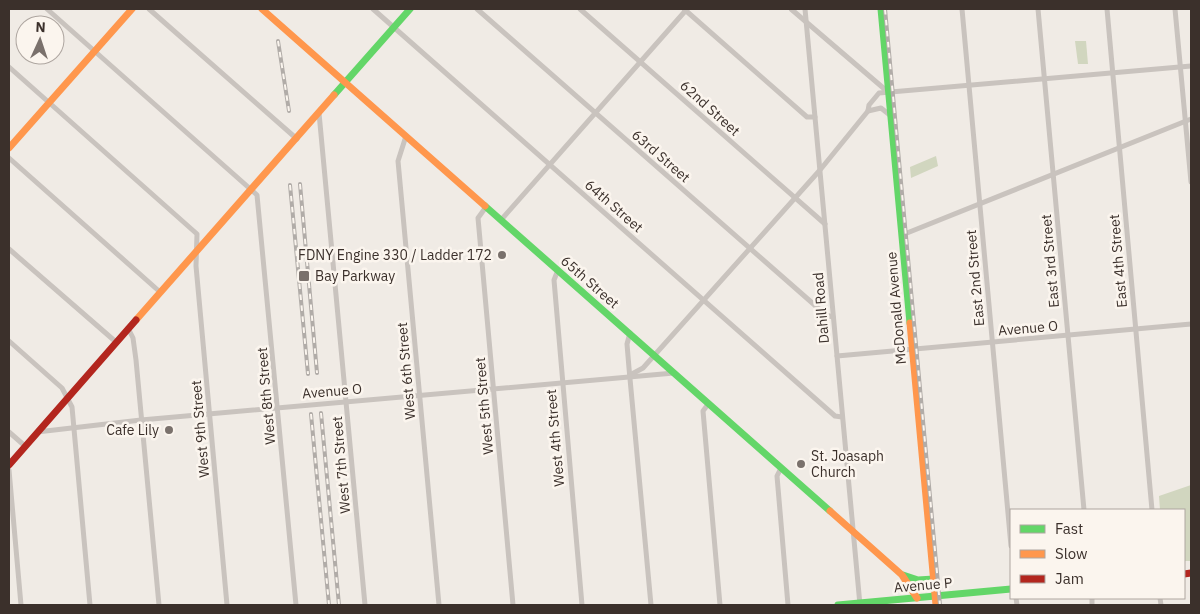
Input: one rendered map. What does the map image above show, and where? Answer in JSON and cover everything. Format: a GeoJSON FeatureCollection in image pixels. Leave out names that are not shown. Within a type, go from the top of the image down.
{"type":"FeatureCollection","features":[{"type":"Feature","properties":{"kind":"main road"},"geometry":{"type":"LineString","coordinates":[[9,148],[132,9]]}},
{"type":"Feature","properties":{"kind":"main road","name":"65th Street"},"geometry":{"type":"LineString","coordinates":[[262,9],[852,530],[902,575],[917,598]]}},
{"type":"Feature","properties":{"kind":"main road"},"geometry":{"type":"LineString","coordinates":[[9,464],[410,9]]}},
{"type":"Feature","properties":{"kind":"main road","name":"McDonald Avenue"},"geometry":{"type":"LineString","coordinates":[[881,9],[936,605]]}},
{"type":"Feature","properties":{"kind":"main road"},"geometry":{"type":"LineString","coordinates":[[902,575],[918,580],[934,579]]}},
{"type":"Feature","properties":{"kind":"main road","name":"Avenue P"},"geometry":{"type":"LineString","coordinates":[[838,605],[1010,589]]}},
{"type":"Feature","properties":{"kind":"street"},"geometry":{"type":"LineString","coordinates":[[47,9],[251,188]]}},
{"type":"Feature","properties":{"kind":"street"},"geometry":{"type":"LineString","coordinates":[[149,9],[297,139]]}},
{"type":"Feature","properties":{"kind":"street","name":"64th Street"},"geometry":{"type":"LineString","coordinates":[[373,9],[835,416],[842,417]]}},
{"type":"Feature","properties":{"kind":"street","name":"63rd Street"},"geometry":{"type":"LineString","coordinates":[[477,9],[749,249],[826,315],[833,317]]}},
{"type":"Feature","properties":{"kind":"street","name":"62nd Street"},"geometry":{"type":"LineString","coordinates":[[580,9],[825,224]]}},
{"type":"Feature","properties":{"kind":"street"},"geometry":{"type":"LineString","coordinates":[[501,220],[685,9],[807,117],[814,117]]}},
{"type":"Feature","properties":{"kind":"street"},"geometry":{"type":"LineString","coordinates":[[791,9],[889,92]]}},
{"type":"Feature","properties":{"kind":"street","name":"Dahill Road"},"geometry":{"type":"LineString","coordinates":[[805,9],[860,604]]}},
{"type":"Feature","properties":{"kind":"street","name":"East 2nd Street"},"geometry":{"type":"LineString","coordinates":[[962,9],[1010,535]]}},
{"type":"Feature","properties":{"kind":"street","name":"East 3rd Street"},"geometry":{"type":"LineString","coordinates":[[1038,9],[1084,509]]}},
{"type":"Feature","properties":{"kind":"street","name":"East 4th Street"},"geometry":{"type":"LineString","coordinates":[[1107,9],[1152,509]]}},
{"type":"Feature","properties":{"kind":"street"},"geometry":{"type":"LineString","coordinates":[[1175,9],[1188,120],[1191,182]]}},
{"type":"Feature","properties":{"kind":"street"},"geometry":{"type":"LineString","coordinates":[[630,375],[643,368],[820,170],[868,110],[868,105],[879,93],[1191,66]]}},
{"type":"Feature","properties":{"kind":"street","name":"West 9th Street"},"geometry":{"type":"LineString","coordinates":[[9,67],[197,234],[196,266],[228,605]]}},
{"type":"Feature","properties":{"kind":"street"},"geometry":{"type":"LineString","coordinates":[[868,110],[881,108],[887,110],[891,116]]}},
{"type":"Feature","properties":{"kind":"street","name":"West 7th Street"},"geometry":{"type":"LineString","coordinates":[[320,113],[365,605]]}},
{"type":"Feature","properties":{"kind":"street"},"geometry":{"type":"LineString","coordinates":[[902,235],[1188,120]]}},
{"type":"Feature","properties":{"kind":"street","name":"West 6th Street"},"geometry":{"type":"LineString","coordinates":[[406,136],[398,160],[439,605]]}},
{"type":"Feature","properties":{"kind":"street"},"geometry":{"type":"LineString","coordinates":[[9,158],[160,292]]}},
{"type":"Feature","properties":{"kind":"street","name":"West 8th Street"},"geometry":{"type":"LineString","coordinates":[[251,188],[259,200],[296,605]]}},
{"type":"Feature","properties":{"kind":"street","name":"West 5th Street"},"geometry":{"type":"LineString","coordinates":[[486,207],[478,218],[513,605]]}},
{"type":"Feature","properties":{"kind":"street"},"geometry":{"type":"LineString","coordinates":[[9,249],[116,342]]}},
{"type":"Feature","properties":{"kind":"street","name":"West 4th Street"},"geometry":{"type":"LineString","coordinates":[[558,270],[554,280],[561,382],[582,605]]}},
{"type":"Feature","properties":{"kind":"street","name":"Avenue O"},"geometry":{"type":"LineString","coordinates":[[837,356],[1191,324]]}},
{"type":"Feature","properties":{"kind":"street"},"geometry":{"type":"LineString","coordinates":[[128,327],[133,338],[136,360],[159,605]]}},
{"type":"Feature","properties":{"kind":"street"},"geometry":{"type":"LineString","coordinates":[[630,334],[627,344],[651,605]]}},
{"type":"Feature","properties":{"kind":"street"},"geometry":{"type":"LineString","coordinates":[[9,341],[62,388],[72,407],[90,605]]}},
{"type":"Feature","properties":{"kind":"street","name":"Avenue O"},"geometry":{"type":"LineString","coordinates":[[37,432],[68,430],[74,427],[142,420],[420,394],[630,375],[639,377],[674,373]]}},
{"type":"Feature","properties":{"kind":"street"},"geometry":{"type":"LineString","coordinates":[[709,403],[703,411],[720,605]]}},
{"type":"Feature","properties":{"kind":"street"},"geometry":{"type":"LineString","coordinates":[[9,432],[25,446]]}},
{"type":"Feature","properties":{"kind":"street"},"geometry":{"type":"LineString","coordinates":[[782,468],[777,476],[788,605]]}},
{"type":"Feature","properties":{"kind":"street"},"geometry":{"type":"LineString","coordinates":[[9,470],[21,605]]}},
{"type":"Feature","properties":{"kind":"green space"},"geometry":{"type":"Polygon","coordinates":[[[1075,41],[1086,41],[1088,64],[1078,64],[1075,41]]]}},
{"type":"Feature","properties":{"kind":"green space"},"geometry":{"type":"Polygon","coordinates":[[[936,156],[938,166],[911,178],[910,167],[936,156]]]}},
{"type":"Feature","properties":{"kind":"green space"},"geometry":{"type":"Polygon","coordinates":[[[1191,485],[1191,561],[1185,561],[1185,509],[1160,509],[1159,496],[1191,485]]]}},
{"type":"Feature","properties":{"kind":"railway"},"geometry":{"type":"LineString","coordinates":[[885,9],[940,605]]}},
{"type":"Feature","properties":{"kind":"railway"},"geometry":{"type":"LineString","coordinates":[[278,41],[289,111]]}},
{"type":"Feature","properties":{"kind":"railway"},"geometry":{"type":"LineString","coordinates":[[300,184],[317,373]]}},
{"type":"Feature","properties":{"kind":"railway"},"geometry":{"type":"LineString","coordinates":[[290,185],[308,374]]}},
{"type":"Feature","properties":{"kind":"railway"},"geometry":{"type":"LineString","coordinates":[[321,413],[339,605]]}},
{"type":"Feature","properties":{"kind":"railway"},"geometry":{"type":"LineString","coordinates":[[311,414],[329,605]]}},
{"type":"Feature","properties":{"kind":"traffic: fast"},"geometry":{"type":"LineString","coordinates":[[334,95],[410,9]]}},
{"type":"Feature","properties":{"kind":"traffic: fast"},"geometry":{"type":"LineString","coordinates":[[881,9],[910,323]]}},
{"type":"Feature","properties":{"kind":"traffic: fast"},"geometry":{"type":"LineString","coordinates":[[485,206],[830,511]]}},
{"type":"Feature","properties":{"kind":"traffic: fast"},"geometry":{"type":"LineString","coordinates":[[903,575],[918,580],[934,579]]}},
{"type":"Feature","properties":{"kind":"traffic: fast"},"geometry":{"type":"LineString","coordinates":[[838,605],[1010,589]]}},
{"type":"Feature","properties":{"kind":"traffic: slow"},"geometry":{"type":"LineString","coordinates":[[9,148],[132,9]]}},
{"type":"Feature","properties":{"kind":"traffic: slow"},"geometry":{"type":"LineString","coordinates":[[262,9],[485,206]]}},
{"type":"Feature","properties":{"kind":"traffic: slow"},"geometry":{"type":"LineString","coordinates":[[136,320],[334,95]]}},
{"type":"Feature","properties":{"kind":"traffic: slow"},"geometry":{"type":"LineString","coordinates":[[910,323],[936,605]]}},
{"type":"Feature","properties":{"kind":"traffic: slow"},"geometry":{"type":"LineString","coordinates":[[830,511],[902,575],[917,598]]}},
{"type":"Feature","properties":{"kind":"traffic: jam"},"geometry":{"type":"LineString","coordinates":[[9,465],[136,320]]}},
{"type":"Feature","properties":{"kind":"traffic: jam"},"geometry":{"type":"LineString","coordinates":[[1185,574],[1191,573]]}},
{"type":"Feature","properties":{"kind":"place","name":"FDNY Engine 330 / Ladder 172"},"geometry":{"type":"Point","coordinates":[502,255]}},
{"type":"Feature","properties":{"kind":"place","name":"Bay Parkway"},"geometry":{"type":"Point","coordinates":[304,276]}},
{"type":"Feature","properties":{"kind":"place","name":"Cafe Lily"},"geometry":{"type":"Point","coordinates":[169,430]}},
{"type":"Feature","properties":{"kind":"place","name":"St. Joasaph Church"},"geometry":{"type":"Point","coordinates":[801,464]}}]}
